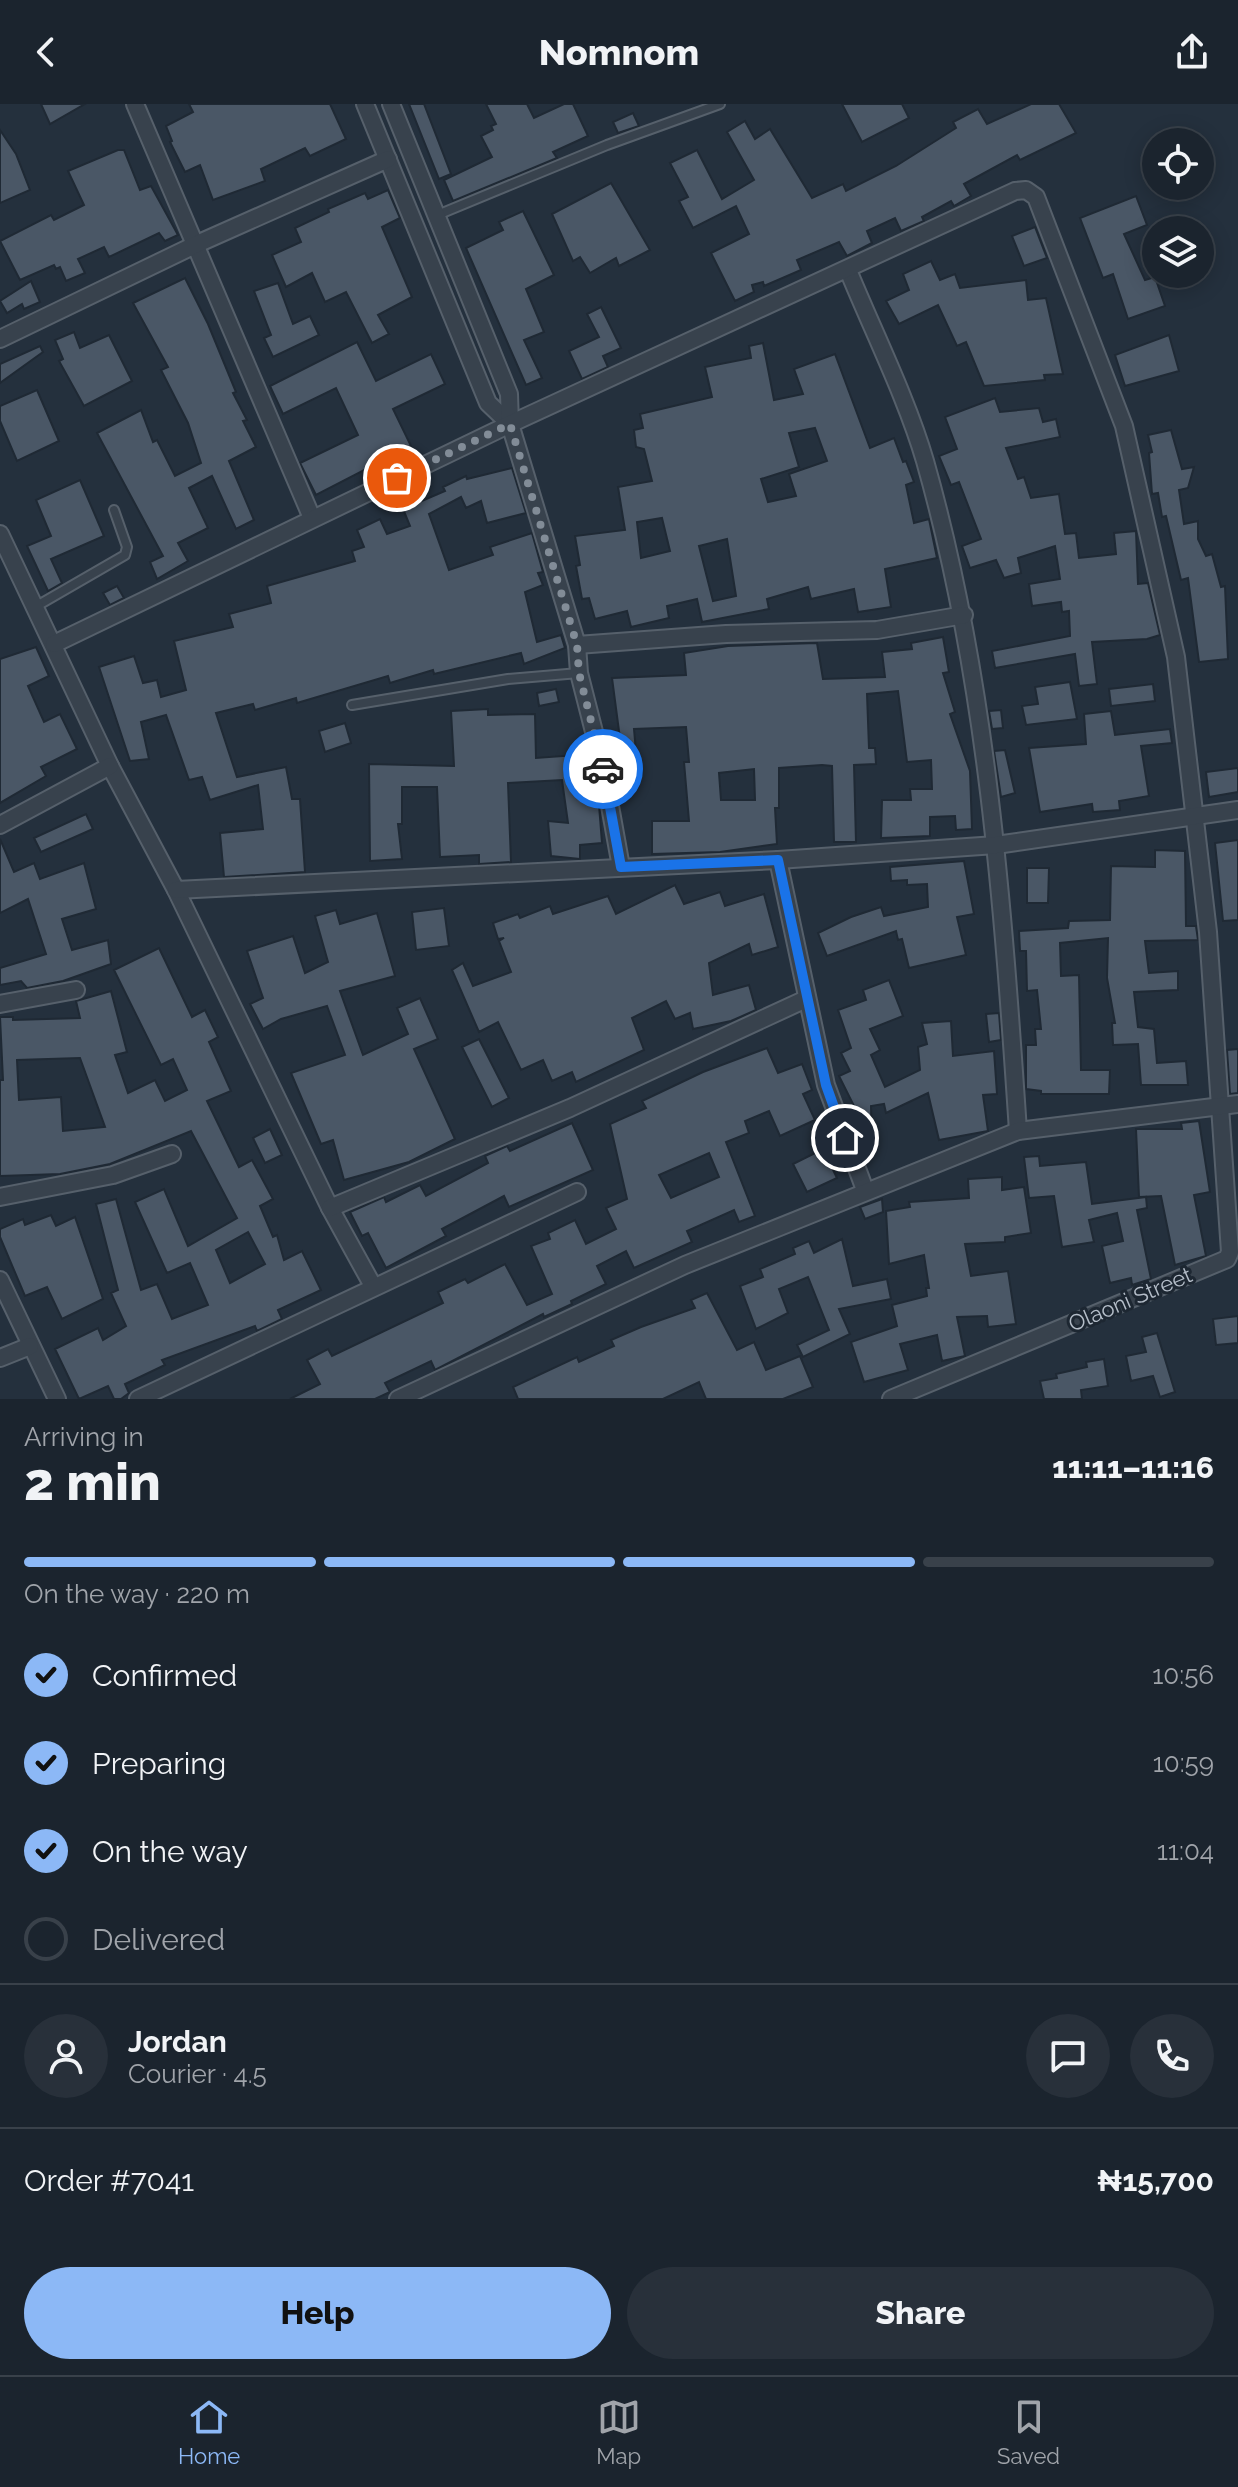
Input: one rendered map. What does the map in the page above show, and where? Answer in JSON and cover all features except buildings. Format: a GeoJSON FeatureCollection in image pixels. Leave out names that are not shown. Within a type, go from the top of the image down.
{"type":"FeatureCollection","features":[{"type":"Feature","properties":{"kind":"street"},"geometry":{"type":"LineString","coordinates":[[135,104],[312,518]]}},
{"type":"Feature","properties":{"kind":"street"},"geometry":{"type":"LineString","coordinates":[[365,104],[488,403],[510,424]]}},
{"type":"Feature","properties":{"kind":"street"},"geometry":{"type":"LineString","coordinates":[[391,104],[509,394],[510,424],[577,645],[579,673],[603,767],[621,867]]}},
{"type":"Feature","properties":{"kind":"street"},"geometry":{"type":"LineString","coordinates":[[0,339],[197,244],[388,159]]}},
{"type":"Feature","properties":{"kind":"street"},"geometry":{"type":"LineString","coordinates":[[54,644],[510,424],[1015,191],[1026,190],[1036,197],[1124,426],[1176,657],[1230,1105],[1018,1131],[685,1265],[398,1399]]}},
{"type":"Feature","properties":{"kind":"street"},"geometry":{"type":"LineString","coordinates":[[848,270],[924,458],[964,615],[996,845],[1018,1131]]}},
{"type":"Feature","properties":{"kind":"street"},"geometry":{"type":"LineString","coordinates":[[0,534],[110,766],[176,890],[330,1208],[373,1286]]}},
{"type":"Feature","properties":{"kind":"street"},"geometry":{"type":"LineString","coordinates":[[577,645],[726,634],[877,630],[964,615]]}},
{"type":"Feature","properties":{"kind":"street"},"geometry":{"type":"LineString","coordinates":[[3,818],[110,766]]}},
{"type":"Feature","properties":{"kind":"street"},"geometry":{"type":"LineString","coordinates":[[176,890],[778,860],[996,845],[1238,810]]}},
{"type":"Feature","properties":{"kind":"street"},"geometry":{"type":"LineString","coordinates":[[778,860],[826,1085],[865,1190]]}},
{"type":"Feature","properties":{"kind":"street"},"geometry":{"type":"LineString","coordinates":[[0,1004],[76,990]]}},
{"type":"Feature","properties":{"kind":"street"},"geometry":{"type":"LineString","coordinates":[[330,1208],[556,1114],[806,999]]}},
{"type":"Feature","properties":{"kind":"street","name":"Olaoni Street"},"geometry":{"type":"LineString","coordinates":[[891,1399],[1227,1259],[1230,1252],[1230,1105]]}},
{"type":"Feature","properties":{"kind":"street"},"geometry":{"type":"LineString","coordinates":[[0,1197],[113,1175],[172,1154]]}},
{"type":"Feature","properties":{"kind":"street"},"geometry":{"type":"LineString","coordinates":[[138,1399],[577,1192]]}},
{"type":"Feature","properties":{"kind":"street"},"geometry":{"type":"LineString","coordinates":[[0,1280],[57,1399]]}},
{"type":"Feature","properties":{"kind":"street"},"geometry":{"type":"LineString","coordinates":[[0,1358],[30,1346]]}},
{"type":"Feature","properties":{"kind":"lane"},"geometry":{"type":"LineString","coordinates":[[435,216],[607,145],[720,104]]}},
{"type":"Feature","properties":{"kind":"lane"},"geometry":{"type":"LineString","coordinates":[[35,607],[125,555],[127,547],[114,510]]}},
{"type":"Feature","properties":{"kind":"lane"},"geometry":{"type":"LineString","coordinates":[[352,705],[508,679],[579,673]]}},
{"type":"Feature","properties":{"kind":"way so far"},"geometry":{"type":"LineString","coordinates":[[397,478],[510,424],[577,645],[579,673],[603,769]]}},
{"type":"Feature","properties":{"kind":"route"},"geometry":{"type":"LineString","coordinates":[[603,769],[621,867],[778,860],[826,1085],[845,1138]]}}]}
